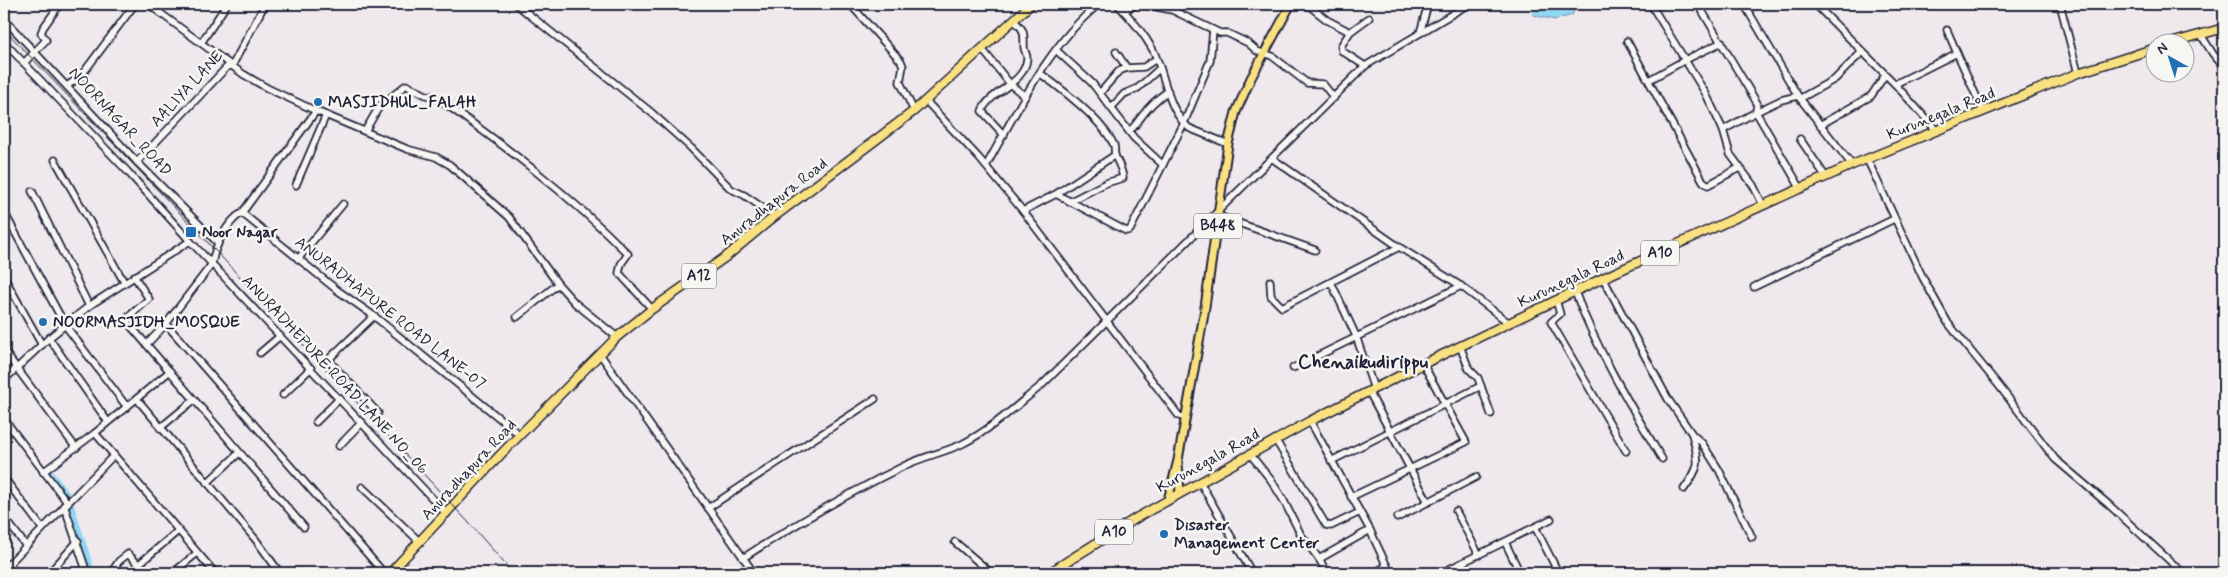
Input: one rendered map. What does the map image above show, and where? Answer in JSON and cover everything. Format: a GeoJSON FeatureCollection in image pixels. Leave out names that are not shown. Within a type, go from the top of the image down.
{"type":"FeatureCollection","features":[{"type":"Feature","properties":{"kind":"highway","name":"Anuradhapura Road"},"geometry":{"type":"LineString","coordinates":[[390,573],[520,435],[617,337],[652,309],[727,256],[775,216],[914,111],[1031,4]]}},
{"type":"Feature","properties":{"kind":"highway"},"geometry":{"type":"LineString","coordinates":[[2196,35],[2224,28]]}},
{"type":"Feature","properties":{"kind":"highway","name":"Kurunegala Road"},"geometry":{"type":"LineString","coordinates":[[1049,573],[1123,526],[1275,439],[1423,364],[1556,300],[1852,165],[2078,73],[2146,51]]}},
{"type":"Feature","properties":{"kind":"main road","name":"B448"},"geometry":{"type":"LineString","coordinates":[[1168,500],[1178,460],[1204,314],[1228,144],[1239,103],[1264,53],[1292,4]]}},
{"type":"Feature","properties":{"kind":"main road","name":"B448"},"geometry":{"type":"LineString","coordinates":[[1178,460],[1180,493]]}},
{"type":"Feature","properties":{"kind":"street"},"geometry":{"type":"LineString","coordinates":[[24,63],[46,40],[41,33],[42,28],[60,4]]}},
{"type":"Feature","properties":{"kind":"street"},"geometry":{"type":"LineString","coordinates":[[67,86],[81,76],[135,4]]}},
{"type":"Feature","properties":{"kind":"street"},"geometry":{"type":"LineString","coordinates":[[148,4],[232,66],[267,88],[316,111],[407,149],[436,157],[450,165],[509,217],[558,284],[575,303],[617,337]]}},
{"type":"Feature","properties":{"kind":"street"},"geometry":{"type":"LineString","coordinates":[[201,42],[227,4]]}},
{"type":"Feature","properties":{"kind":"street","name":"AALIYA LANE"},"geometry":{"type":"LineString","coordinates":[[137,162],[227,67],[232,66],[265,4]]}},
{"type":"Feature","properties":{"kind":"street"},"geometry":{"type":"LineString","coordinates":[[516,4],[652,113],[691,148],[731,189],[744,195],[775,216]]}},
{"type":"Feature","properties":{"kind":"street"},"geometry":{"type":"LineString","coordinates":[[850,4],[901,61],[903,66],[900,82],[914,111]]}},
{"type":"Feature","properties":{"kind":"street"},"geometry":{"type":"LineString","coordinates":[[986,166],[1025,96],[1056,50],[1073,27],[1099,4]]}},
{"type":"Feature","properties":{"kind":"street"},"geometry":{"type":"LineString","coordinates":[[1117,4],[1138,26],[1156,59],[1178,114],[1184,123],[1189,128],[1228,144]]}},
{"type":"Feature","properties":{"kind":"street"},"geometry":{"type":"LineString","coordinates":[[1124,11],[1136,4]]}},
{"type":"Feature","properties":{"kind":"street"},"geometry":{"type":"LineString","coordinates":[[1142,4],[1172,10],[1212,30],[1228,33],[1248,43],[1257,51],[1272,56],[1308,82],[1323,84],[1334,98]]}},
{"type":"Feature","properties":{"kind":"street"},"geometry":{"type":"LineString","coordinates":[[1307,4],[1327,20],[1350,32]]}},
{"type":"Feature","properties":{"kind":"street"},"geometry":{"type":"LineString","coordinates":[[1420,33],[1428,4]]}},
{"type":"Feature","properties":{"kind":"street"},"geometry":{"type":"LineString","coordinates":[[743,558],[793,526],[852,493],[905,465],[962,444],[994,425],[1042,385],[1220,208],[1273,159],[1365,66],[1469,4]]}},
{"type":"Feature","properties":{"kind":"street"},"geometry":{"type":"LineString","coordinates":[[1662,4],[1652,6],[1706,94],[1723,130],[1730,154],[1752,185],[1763,205]]}},
{"type":"Feature","properties":{"kind":"street"},"geometry":{"type":"LineString","coordinates":[[1698,4],[1757,103],[1756,112],[1800,189]]}},
{"type":"Feature","properties":{"kind":"street"},"geometry":{"type":"LineString","coordinates":[[1744,4],[1799,97],[1852,165]]}},
{"type":"Feature","properties":{"kind":"street"},"geometry":{"type":"LineString","coordinates":[[1815,4],[1895,84],[1938,131]]}},
{"type":"Feature","properties":{"kind":"street"},"geometry":{"type":"LineString","coordinates":[[2060,4],[2078,73]]}},
{"type":"Feature","properties":{"kind":"street"},"geometry":{"type":"LineString","coordinates":[[1365,66],[1342,51],[1340,46],[1350,32],[1370,18]]}},
{"type":"Feature","properties":{"kind":"street","name":"NOORNAGAR_ROAD"},"geometry":{"type":"LineString","coordinates":[[4,19],[137,162],[218,243]]}},
{"type":"Feature","properties":{"kind":"street"},"geometry":{"type":"LineString","coordinates":[[1004,135],[982,111],[989,101],[1011,85],[1023,68],[1027,58],[1024,48],[1024,32],[1013,20]]}},
{"type":"Feature","properties":{"kind":"street"},"geometry":{"type":"LineString","coordinates":[[1056,194],[1126,231],[1130,230],[1184,123],[1210,61],[1212,30]]}},
{"type":"Feature","properties":{"kind":"street"},"geometry":{"type":"LineString","coordinates":[[1947,30],[1982,111]]}},
{"type":"Feature","properties":{"kind":"street"},"geometry":{"type":"LineString","coordinates":[[2201,34],[2213,54],[2224,67]]}},
{"type":"Feature","properties":{"kind":"street"},"geometry":{"type":"LineString","coordinates":[[1628,41],[1702,181],[1708,185],[1739,168]]}},
{"type":"Feature","properties":{"kind":"street","name":"ANURADHEPURE ROAD LANE NO_06"},"geometry":{"type":"LineString","coordinates":[[4,42],[447,514]]}},
{"type":"Feature","properties":{"kind":"street"},"geometry":{"type":"LineString","coordinates":[[1649,80],[1722,42]]}},
{"type":"Feature","properties":{"kind":"street"},"geometry":{"type":"LineString","coordinates":[[982,49],[1011,85],[1025,96]]}},
{"type":"Feature","properties":{"kind":"street"},"geometry":{"type":"LineString","coordinates":[[1056,50],[1092,83],[1134,138],[1163,166]]}},
{"type":"Feature","properties":{"kind":"street"},"geometry":{"type":"LineString","coordinates":[[1116,52],[1127,68]]}},
{"type":"Feature","properties":{"kind":"street"},"geometry":{"type":"LineString","coordinates":[[1723,130],[1781,100],[1799,97],[1835,79],[1862,52]]}},
{"type":"Feature","properties":{"kind":"street"},"geometry":{"type":"LineString","coordinates":[[1895,84],[1956,53]]}},
{"type":"Feature","properties":{"kind":"street"},"geometry":{"type":"LineString","coordinates":[[1100,93],[1116,74],[1127,68],[1144,67],[1156,59]]}},
{"type":"Feature","properties":{"kind":"street"},"geometry":{"type":"LineString","coordinates":[[1112,107],[1124,94],[1138,88],[1160,68]]}},
{"type":"Feature","properties":{"kind":"street"},"geometry":{"type":"LineString","coordinates":[[1041,74],[1068,93],[1086,112],[1115,146],[1114,155],[1121,166],[1123,178],[1069,202]]}},
{"type":"Feature","properties":{"kind":"street"},"geometry":{"type":"LineString","coordinates":[[1820,125],[1871,96],[1885,75]]}},
{"type":"Feature","properties":{"kind":"street"},"geometry":{"type":"LineString","coordinates":[[365,131],[378,107],[406,84],[426,95],[434,96],[547,180],[608,234],[628,254],[621,264],[619,273],[652,309]]}},
{"type":"Feature","properties":{"kind":"street"},"geometry":{"type":"LineString","coordinates":[[1129,131],[1138,124],[1153,102],[1168,91]]}},
{"type":"Feature","properties":{"kind":"street"},"geometry":{"type":"LineString","coordinates":[[926,101],[986,166],[1023,211],[1178,416],[1185,418]]}},
{"type":"Feature","properties":{"kind":"street"},"geometry":{"type":"LineString","coordinates":[[147,344],[166,324],[212,264],[214,252],[232,218],[242,213],[316,111]]}},
{"type":"Feature","properties":{"kind":"street"},"geometry":{"type":"LineString","coordinates":[[296,185],[326,114]]}},
{"type":"Feature","properties":{"kind":"street"},"geometry":{"type":"LineString","coordinates":[[1800,139],[1826,177]]}},
{"type":"Feature","properties":{"kind":"street"},"geometry":{"type":"LineString","coordinates":[[1023,211],[1056,194],[1114,155]]}},
{"type":"Feature","properties":{"kind":"street"},"geometry":{"type":"LineString","coordinates":[[1273,159],[1399,247],[1461,286],[1510,323]]}},
{"type":"Feature","properties":{"kind":"street"},"geometry":{"type":"LineString","coordinates":[[1867,159],[1922,278],[1948,323],[2011,400],[2055,458],[2183,573]]}},
{"type":"Feature","properties":{"kind":"street"},"geometry":{"type":"LineString","coordinates":[[55,160],[124,282]]}},
{"type":"Feature","properties":{"kind":"street"},"geometry":{"type":"LineString","coordinates":[[32,191],[89,306]]}},
{"type":"Feature","properties":{"kind":"street"},"geometry":{"type":"LineString","coordinates":[[298,259],[343,204]]}},
{"type":"Feature","properties":{"kind":"street"},"geometry":{"type":"LineString","coordinates":[[4,212],[66,325],[127,407]]}},
{"type":"Feature","properties":{"kind":"street","name":"ANURADHAPURE ROAD LANE-07"},"geometry":{"type":"LineString","coordinates":[[242,213],[298,259],[374,316],[520,435]]}},
{"type":"Feature","properties":{"kind":"street"},"geometry":{"type":"LineString","coordinates":[[1219,216],[1315,250]]}},
{"type":"Feature","properties":{"kind":"street"},"geometry":{"type":"LineString","coordinates":[[1754,287],[1894,219]]}},
{"type":"Feature","properties":{"kind":"street"},"geometry":{"type":"LineString","coordinates":[[4,380],[49,338],[89,306],[190,241]]}},
{"type":"Feature","properties":{"kind":"street"},"geometry":{"type":"LineString","coordinates":[[1270,281],[1271,296],[1282,307],[1399,247]]}},
{"type":"Feature","properties":{"kind":"street"},"geometry":{"type":"LineString","coordinates":[[134,276],[148,299],[133,312],[127,321],[304,527]]}},
{"type":"Feature","properties":{"kind":"street"},"geometry":{"type":"LineString","coordinates":[[4,278],[42,345]]}},
{"type":"Feature","properties":{"kind":"street"},"geometry":{"type":"LineString","coordinates":[[1603,278],[1668,399],[1692,434],[1702,443],[1719,470],[1752,537]]}},
{"type":"Feature","properties":{"kind":"street"},"geometry":{"type":"LineString","coordinates":[[1331,282],[1356,336],[1372,390],[1428,502]]}},
{"type":"Feature","properties":{"kind":"street"},"geometry":{"type":"LineString","coordinates":[[517,317],[558,284]]}},
{"type":"Feature","properties":{"kind":"street"},"geometry":{"type":"LineString","coordinates":[[1293,368],[1461,286]]}},
{"type":"Feature","properties":{"kind":"street"},"geometry":{"type":"LineString","coordinates":[[1575,292],[1586,321],[1601,351],[1662,459]]}},
{"type":"Feature","properties":{"kind":"street"},"geometry":{"type":"LineString","coordinates":[[1556,300],[1560,314],[1551,322],[1626,451]]}},
{"type":"Feature","properties":{"kind":"street"},"geometry":{"type":"LineString","coordinates":[[374,316],[331,357],[331,363],[378,413]]}},
{"type":"Feature","properties":{"kind":"street"},"geometry":{"type":"LineString","coordinates":[[166,324],[384,573]]}},
{"type":"Feature","properties":{"kind":"street"},"geometry":{"type":"LineString","coordinates":[[260,353],[280,336]]}},
{"type":"Feature","properties":{"kind":"street"},"geometry":{"type":"LineString","coordinates":[[49,338],[108,422]]}},
{"type":"Feature","properties":{"kind":"street"},"geometry":{"type":"LineString","coordinates":[[1460,346],[1469,370],[1478,378],[1491,414]]}},
{"type":"Feature","properties":{"kind":"street"},"geometry":{"type":"LineString","coordinates":[[4,351],[76,448]]}},
{"type":"Feature","properties":{"kind":"street"},"geometry":{"type":"LineString","coordinates":[[600,354],[754,573]]}},
{"type":"Feature","properties":{"kind":"street"},"geometry":{"type":"LineString","coordinates":[[1351,497],[1411,470],[1466,442],[1423,364]]}},
{"type":"Feature","properties":{"kind":"street"},"geometry":{"type":"LineString","coordinates":[[283,395],[311,368]]}},
{"type":"Feature","properties":{"kind":"street"},"geometry":{"type":"LineString","coordinates":[[43,472],[95,433],[170,371]]}},
{"type":"Feature","properties":{"kind":"street"},"geometry":{"type":"LineString","coordinates":[[1331,461],[1481,386]]}},
{"type":"Feature","properties":{"kind":"street"},"geometry":{"type":"LineString","coordinates":[[316,422],[340,398]]}},
{"type":"Feature","properties":{"kind":"street"},"geometry":{"type":"LineString","coordinates":[[137,399],[256,540],[280,573]]}},
{"type":"Feature","properties":{"kind":"street"},"geometry":{"type":"LineString","coordinates":[[708,508],[875,399]]}},
{"type":"Feature","properties":{"kind":"street"},"geometry":{"type":"LineString","coordinates":[[160,428],[194,400]]}},
{"type":"Feature","properties":{"kind":"street"},"geometry":{"type":"LineString","coordinates":[[4,419],[65,504],[87,573]]}},
{"type":"Feature","properties":{"kind":"street"},"geometry":{"type":"LineString","coordinates":[[1310,421],[1370,530],[1390,573]]}},
{"type":"Feature","properties":{"kind":"street"},"geometry":{"type":"LineString","coordinates":[[339,446],[362,422]]}},
{"type":"Feature","properties":{"kind":"street"},"geometry":{"type":"LineString","coordinates":[[95,433],[214,573]]}},
{"type":"Feature","properties":{"kind":"street"},"geometry":{"type":"LineString","coordinates":[[1684,489],[1696,471],[1698,462],[1692,434]]}},
{"type":"Feature","properties":{"kind":"street"},"geometry":{"type":"LineString","coordinates":[[1275,439],[1326,525],[1331,526],[1360,512]]}},
{"type":"Feature","properties":{"kind":"street"},"geometry":{"type":"LineString","coordinates":[[206,483],[239,453]]}},
{"type":"Feature","properties":{"kind":"street"},"geometry":{"type":"LineString","coordinates":[[1250,454],[1275,487],[1301,535],[1319,559],[1326,573]]}},
{"type":"Feature","properties":{"kind":"street"},"geometry":{"type":"LineString","coordinates":[[4,568],[114,455]]}},
{"type":"Feature","properties":{"kind":"street"},"geometry":{"type":"LineString","coordinates":[[1397,518],[1476,477]]}},
{"type":"Feature","properties":{"kind":"street"},"geometry":{"type":"LineString","coordinates":[[4,478],[42,528]]}},
{"type":"Feature","properties":{"kind":"street"},"geometry":{"type":"LineString","coordinates":[[1200,482],[1252,573]]}},
{"type":"Feature","properties":{"kind":"street"},"geometry":{"type":"LineString","coordinates":[[362,487],[420,542]]}},
{"type":"Feature","properties":{"kind":"street"},"geometry":{"type":"LineString","coordinates":[[1456,510],[1479,556]]}},
{"type":"Feature","properties":{"kind":"street"},"geometry":{"type":"LineString","coordinates":[[4,517],[26,546]]}},
{"type":"Feature","properties":{"kind":"street"},"geometry":{"type":"LineString","coordinates":[[1441,573],[1551,519]]}},
{"type":"Feature","properties":{"kind":"street"},"geometry":{"type":"LineString","coordinates":[[1535,527],[1557,570]]}},
{"type":"Feature","properties":{"kind":"street"},"geometry":{"type":"LineString","coordinates":[[1319,559],[1370,530]]}},
{"type":"Feature","properties":{"kind":"street"},"geometry":{"type":"LineString","coordinates":[[138,564],[178,531]]}},
{"type":"Feature","properties":{"kind":"street"},"geometry":{"type":"LineString","coordinates":[[49,573],[78,542]]}},
{"type":"Feature","properties":{"kind":"street"},"geometry":{"type":"LineString","coordinates":[[954,542],[991,573]]}},
{"type":"Feature","properties":{"kind":"street"},"geometry":{"type":"LineString","coordinates":[[1505,542],[1520,573]]}},
{"type":"Feature","properties":{"kind":"street"},"geometry":{"type":"LineString","coordinates":[[172,573],[197,553]]}},
{"type":"Feature","properties":{"kind":"street"},"geometry":{"type":"LineString","coordinates":[[114,573],[113,570],[119,561],[128,554],[147,573]]}},
{"type":"Feature","properties":{"kind":"street"},"geometry":{"type":"LineString","coordinates":[[9,564],[17,573]]}},
{"type":"Feature","properties":{"kind":"street"},"geometry":{"type":"LineString","coordinates":[[1373,573],[1387,566]]}},
{"type":"Feature","properties":{"kind":"water"},"geometry":{"type":"Polygon","coordinates":[[[1527,4],[1577,4],[1572,15],[1555,20],[1533,15],[1532,9],[1527,4]]]}},
{"type":"Feature","properties":{"kind":"waterway"},"geometry":{"type":"LineString","coordinates":[[50,472],[68,495]]}},
{"type":"Feature","properties":{"kind":"waterway"},"geometry":{"type":"LineString","coordinates":[[71,504],[93,573]]}},
{"type":"Feature","properties":{"kind":"railway"},"geometry":{"type":"LineString","coordinates":[[4,29],[214,249],[470,524],[513,573]]}},
{"type":"Feature","properties":{"kind":"place","name":"MASJIDHUL_FALAH"},"geometry":{"type":"Point","coordinates":[318,102]}},
{"type":"Feature","properties":{"kind":"place","name":"Noor Nagar"},"geometry":{"type":"Point","coordinates":[191,232]}},
{"type":"Feature","properties":{"kind":"place","name":"NOORMASJIDH_MOSQUE"},"geometry":{"type":"Point","coordinates":[43,322]}},
{"type":"Feature","properties":{"kind":"place","name":"Disaster Management Center"},"geometry":{"type":"Point","coordinates":[1164,534]}},
{"type":"Feature","properties":{"kind":"district","name":"Chenaikudirippu"},"geometry":{"type":"Point","coordinates":[1363,362]}}]}
